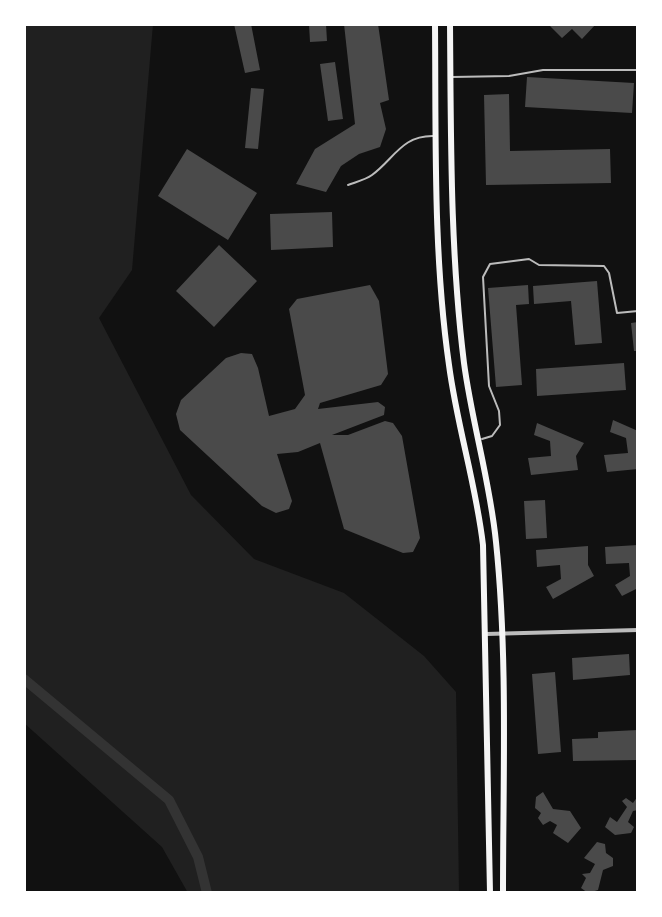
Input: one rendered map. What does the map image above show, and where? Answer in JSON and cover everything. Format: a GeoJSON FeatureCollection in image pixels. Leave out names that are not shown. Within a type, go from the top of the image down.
{"type":"FeatureCollection","features":[{"type":"Feature","properties":{"kind":"main road"},"geometry":{"type":"LineString","coordinates":[[435,24],[436,136],[444,318],[457,415],[478,504],[486,634],[490,893]]}},
{"type":"Feature","properties":{"kind":"main road"},"geometry":{"type":"LineString","coordinates":[[450,24],[460,317],[497,544],[502,634],[503,893]]}},
{"type":"Feature","properties":{"kind":"street"},"geometry":{"type":"LineString","coordinates":[[486,634],[638,630]]}},
{"type":"Feature","properties":{"kind":"lane"},"geometry":{"type":"LineString","coordinates":[[451,77],[509,76],[543,70],[638,70]]}},
{"type":"Feature","properties":{"kind":"lane"},"geometry":{"type":"LineString","coordinates":[[348,185],[371,176],[405,142],[420,135],[436,136]]}},
{"type":"Feature","properties":{"kind":"lane"},"geometry":{"type":"LineString","coordinates":[[478,440],[492,436],[500,425],[499,411],[489,386],[483,277],[490,264],[529,259],[539,265],[604,266],[609,273],[617,313],[638,311]]}},
{"type":"Feature","properties":{"kind":"shaded area"},"geometry":{"type":"Polygon","coordinates":[[[24,24],[153,24],[132,270],[99,318],[191,495],[254,559],[344,593],[424,656],[456,692],[459,893],[188,893],[162,847],[24,723],[24,24]]]}},
{"type":"Feature","properties":{"kind":"building"},"geometry":{"type":"Polygon","coordinates":[[[234,24],[251,24],[260,70],[245,73],[234,24]]]}},
{"type":"Feature","properties":{"kind":"building"},"geometry":{"type":"Polygon","coordinates":[[[309,24],[326,24],[327,41],[310,42],[309,24]]]}},
{"type":"Feature","properties":{"kind":"building"},"geometry":{"type":"Polygon","coordinates":[[[344,24],[378,24],[389,100],[380,103],[386,129],[380,147],[359,154],[341,166],[326,192],[296,184],[315,149],[355,124],[344,24]]]}},
{"type":"Feature","properties":{"kind":"building"},"geometry":{"type":"Polygon","coordinates":[[[596,24],[582,39],[572,29],[562,38],[550,26],[596,24]]]}},
{"type":"Feature","properties":{"kind":"building"},"geometry":{"type":"Polygon","coordinates":[[[335,62],[343,119],[328,121],[320,64],[335,62]]]}},
{"type":"Feature","properties":{"kind":"building"},"geometry":{"type":"Polygon","coordinates":[[[527,77],[634,83],[632,113],[525,107],[527,77]]]}},
{"type":"Feature","properties":{"kind":"building"},"geometry":{"type":"Polygon","coordinates":[[[251,88],[264,89],[258,149],[245,148],[251,88]]]}},
{"type":"Feature","properties":{"kind":"building"},"geometry":{"type":"Polygon","coordinates":[[[509,94],[510,151],[610,149],[611,183],[486,185],[484,95],[509,94]]]}},
{"type":"Feature","properties":{"kind":"building"},"geometry":{"type":"Polygon","coordinates":[[[187,149],[257,193],[228,240],[158,196],[187,149]]]}},
{"type":"Feature","properties":{"kind":"building"},"geometry":{"type":"Polygon","coordinates":[[[332,212],[333,247],[271,250],[270,214],[332,212]]]}},
{"type":"Feature","properties":{"kind":"building"},"geometry":{"type":"Polygon","coordinates":[[[219,245],[257,281],[214,327],[176,291],[219,245]]]}},
{"type":"Feature","properties":{"kind":"building"},"geometry":{"type":"Polygon","coordinates":[[[597,281],[602,343],[575,345],[571,301],[534,304],[533,286],[597,281]]]}},
{"type":"Feature","properties":{"kind":"building"},"geometry":{"type":"Polygon","coordinates":[[[370,285],[379,301],[388,374],[381,385],[320,403],[318,409],[378,402],[385,407],[384,415],[332,435],[348,435],[385,421],[393,423],[402,436],[420,538],[413,552],[403,553],[344,529],[320,443],[298,452],[277,454],[292,501],[289,509],[276,513],[262,506],[180,430],[176,414],[181,400],[226,358],[241,353],[252,354],[269,416],[295,409],[305,395],[289,309],[297,299],[370,285]]]}},
{"type":"Feature","properties":{"kind":"building"},"geometry":{"type":"Polygon","coordinates":[[[528,285],[529,304],[516,305],[522,385],[496,387],[488,288],[528,285]]]}},
{"type":"Feature","properties":{"kind":"building"},"geometry":{"type":"Polygon","coordinates":[[[638,322],[638,351],[634,351],[631,323],[638,322]]]}},
{"type":"Feature","properties":{"kind":"building"},"geometry":{"type":"Polygon","coordinates":[[[624,363],[626,390],[537,396],[536,369],[624,363]]]}},
{"type":"Feature","properties":{"kind":"building"},"geometry":{"type":"Polygon","coordinates":[[[613,420],[638,431],[638,469],[607,472],[604,455],[628,453],[626,438],[610,432],[613,420]]]}},
{"type":"Feature","properties":{"kind":"building"},"geometry":{"type":"Polygon","coordinates":[[[537,423],[584,443],[576,456],[578,470],[531,475],[528,458],[551,456],[550,441],[534,435],[537,423]]]}},
{"type":"Feature","properties":{"kind":"building"},"geometry":{"type":"Polygon","coordinates":[[[545,500],[547,538],[526,539],[524,501],[545,500]]]}},
{"type":"Feature","properties":{"kind":"building"},"geometry":{"type":"Polygon","coordinates":[[[638,545],[638,588],[622,596],[615,585],[630,576],[629,563],[606,564],[605,547],[638,545]]]}},
{"type":"Feature","properties":{"kind":"building"},"geometry":{"type":"Polygon","coordinates":[[[588,546],[588,565],[594,576],[553,599],[546,587],[561,579],[560,565],[537,567],[536,550],[588,546]]]}},
{"type":"Feature","properties":{"kind":"building"},"geometry":{"type":"Polygon","coordinates":[[[629,654],[630,675],[573,680],[572,658],[629,654]]]}},
{"type":"Feature","properties":{"kind":"building"},"geometry":{"type":"Polygon","coordinates":[[[555,672],[561,752],[538,754],[532,674],[555,672]]]}},
{"type":"Feature","properties":{"kind":"building"},"geometry":{"type":"Polygon","coordinates":[[[638,730],[638,760],[573,761],[572,739],[598,738],[598,732],[638,730]]]}},
{"type":"Feature","properties":{"kind":"building"},"geometry":{"type":"Polygon","coordinates":[[[543,792],[553,809],[570,811],[581,828],[568,843],[553,833],[557,825],[550,821],[543,825],[538,818],[541,813],[535,808],[536,797],[543,792]]]}},
{"type":"Feature","properties":{"kind":"building"},"geometry":{"type":"Polygon","coordinates":[[[638,796],[638,810],[633,811],[628,822],[634,827],[631,833],[615,835],[605,827],[610,817],[617,822],[627,807],[622,801],[626,798],[633,803],[638,796]]]}},
{"type":"Feature","properties":{"kind":"building"},"geometry":{"type":"Polygon","coordinates":[[[597,842],[605,844],[606,853],[613,858],[613,866],[603,870],[598,890],[588,893],[581,888],[586,878],[582,874],[590,873],[595,864],[584,858],[597,842]]]}},
{"type":"Feature","properties":{"kind":"waterway"},"geometry":{"type":"LineString","coordinates":[[24,679],[169,800],[198,857],[207,893]]}}]}
